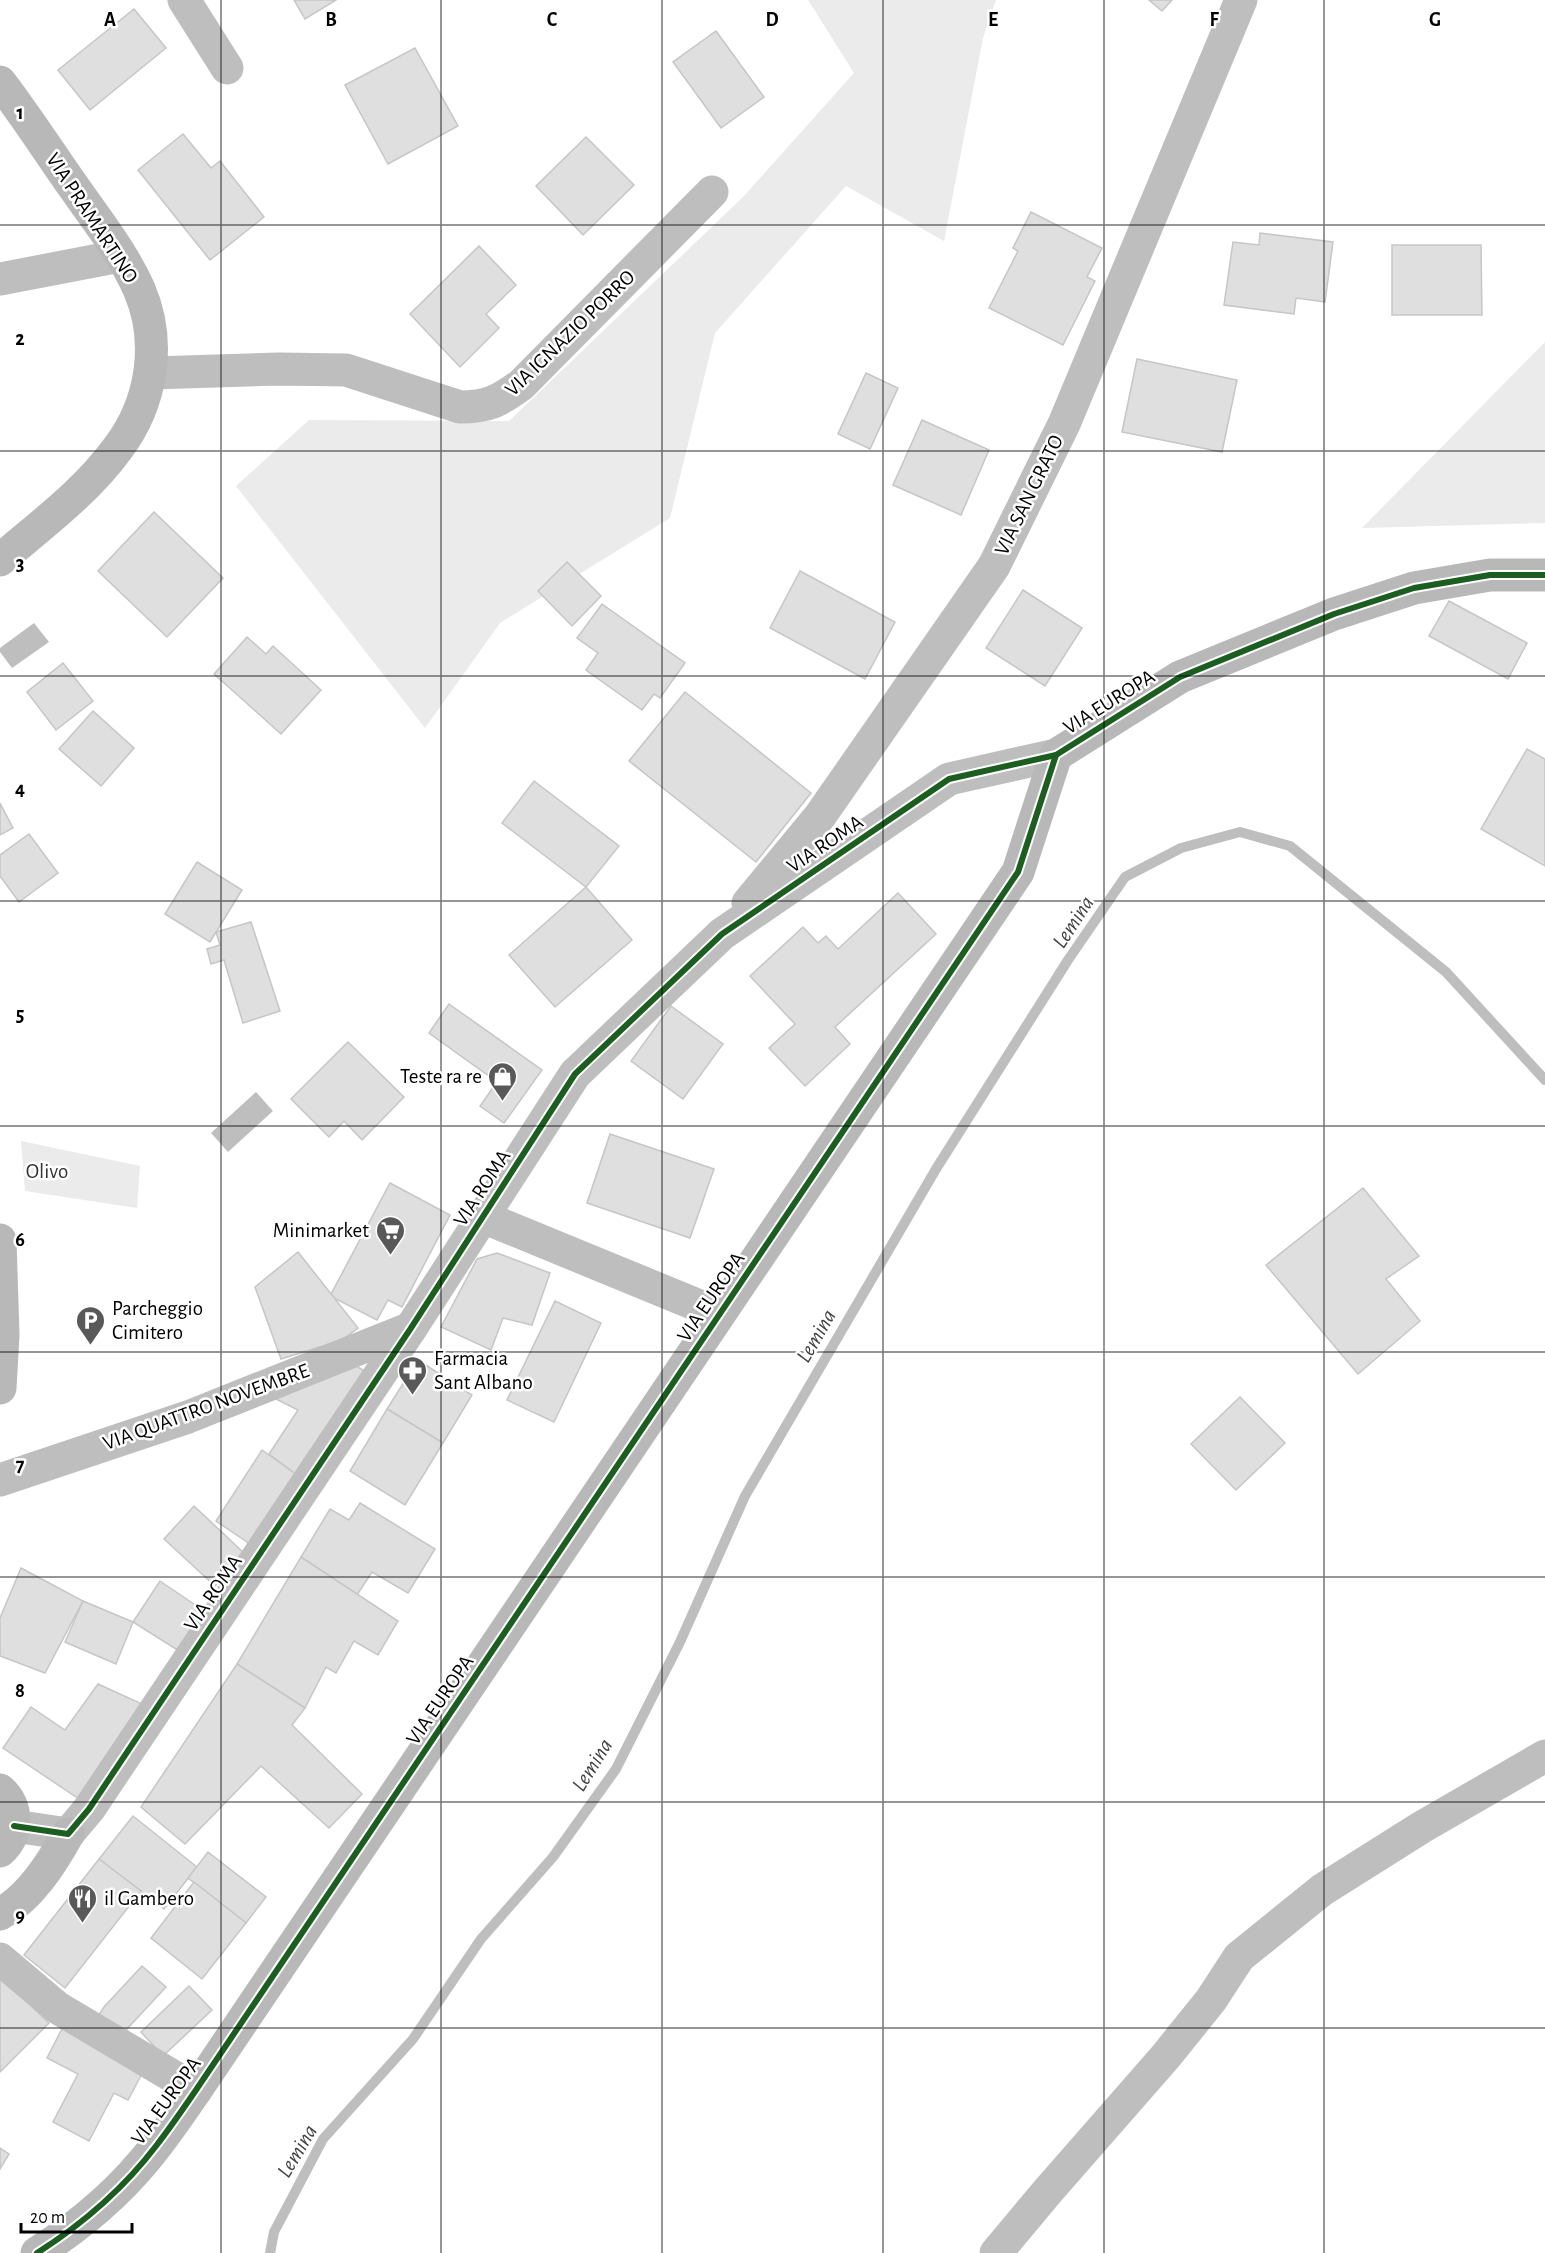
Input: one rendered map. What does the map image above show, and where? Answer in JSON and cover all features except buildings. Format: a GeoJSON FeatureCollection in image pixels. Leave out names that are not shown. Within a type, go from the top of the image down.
{"type":"FeatureCollection","features":[{"type":"Feature","properties":{"kind":"street"},"geometry":{"type":"LineString","coordinates":[[184,0],[227,68]]}},
{"type":"Feature","properties":{"kind":"street","name":"VIA SAN GRATO"},"geometry":{"type":"LineString","coordinates":[[722,934],[820,816],[994,566],[1064,424],[1240,0]]}},
{"type":"Feature","properties":{"kind":"street","name":"VIA PRAMARTINO"},"geometry":{"type":"LineString","coordinates":[[0,82],[120,256],[140,290],[148,318],[152,345],[152,373],[136,420],[119,448],[80,493],[0,560]]}},
{"type":"Feature","properties":{"kind":"street","name":"VIA IGNAZIO PORRO"},"geometry":{"type":"LineString","coordinates":[[152,373],[279,369],[346,370],[460,407],[480,407],[501,400],[521,386],[712,192]]}},
{"type":"Feature","properties":{"kind":"street"},"geometry":{"type":"LineString","coordinates":[[0,279],[120,256]]}},
{"type":"Feature","properties":{"kind":"street","name":"VIA EUROPA"},"geometry":{"type":"LineString","coordinates":[[37,2253],[63,2236],[115,2192],[155,2148],[196,2090],[1018,872],[1056,755],[1180,677],[1334,614],[1414,588],[1490,575],[1545,575]]}},
{"type":"Feature","properties":{"kind":"street","name":"VIA ROMA"},"geometry":{"type":"LineString","coordinates":[[68,1834],[89,1809],[411,1328],[575,1074],[722,934],[949,779],[1056,755]]}},
{"type":"Feature","properties":{"kind":"street"},"geometry":{"type":"LineString","coordinates":[[483,1217],[719,1314]]}},
{"type":"Feature","properties":{"kind":"street"},"geometry":{"type":"LineString","coordinates":[[0,1240],[3,1335],[0,1388]]}},
{"type":"Feature","properties":{"kind":"street","name":"VIA QUATTRO NOVEMBRE"},"geometry":{"type":"LineString","coordinates":[[0,1480],[188,1417],[411,1328]]}},
{"type":"Feature","properties":{"kind":"street"},"geometry":{"type":"LineString","coordinates":[[996,2253],[1166,2056],[1211,2000],[1239,1957],[1322,1890],[1422,1827],[1545,1756]]}},
{"type":"Feature","properties":{"kind":"street"},"geometry":{"type":"LineString","coordinates":[[0,1790],[10,1802],[14,1814],[7,1838],[68,1834]]}},
{"type":"Feature","properties":{"kind":"street"},"geometry":{"type":"LineString","coordinates":[[0,1914],[13,1907],[53,1861],[68,1834]]}},
{"type":"Feature","properties":{"kind":"street"},"geometry":{"type":"LineString","coordinates":[[0,1959],[58,2008],[196,2090]]}},
{"type":"Feature","properties":{"kind":"green space"},"geometry":{"type":"Polygon","coordinates":[[[808,0],[996,0],[983,38],[944,241],[846,186],[715,333],[670,518],[500,623],[425,728],[236,486],[309,420],[509,421],[743,197],[854,73],[808,0]]]}},
{"type":"Feature","properties":{"kind":"green space"},"geometry":{"type":"Polygon","coordinates":[[[1545,342],[1545,523],[1362,528],[1545,342]]]}},
{"type":"Feature","properties":{"kind":"green space","name":"Olivo"},"geometry":{"type":"Polygon","coordinates":[[[21,1141],[140,1166],[137,1208],[25,1191],[21,1141]]]}},
{"type":"Feature","properties":{"kind":"shaded area"},"geometry":{"type":"Polygon","coordinates":[[[34,623],[49,642],[12,668],[0,652],[0,648],[34,623]]]}},
{"type":"Feature","properties":{"kind":"shaded area"},"geometry":{"type":"Polygon","coordinates":[[[256,1092],[273,1111],[228,1152],[211,1133],[256,1092]]]}},
{"type":"Feature","properties":{"kind":"waterway","name":"Lemina"},"geometry":{"type":"LineString","coordinates":[[270,2253],[274,2232],[323,2139],[413,2039],[481,1939],[553,1857],[616,1769],[680,1642],[745,1496],[936,1169],[1068,960],[1125,877],[1181,848],[1240,832],[1290,846],[1446,972],[1545,1080]]}},
{"type":"Feature","properties":{"kind":"cycle path"},"geometry":{"type":"LineString","coordinates":[[14,1826],[68,1834],[89,1809],[411,1328],[575,1074],[722,934],[949,779],[1056,755],[1180,677],[1334,614],[1414,588],[1490,575],[1545,575]]}},
{"type":"Feature","properties":{"kind":"cycle path"},"geometry":{"type":"LineString","coordinates":[[37,2253],[86,2218],[116,2191],[144,2162],[196,2090],[1018,872],[1056,755]]}},
{"type":"Feature","properties":{"kind":"place","name":"Teste ra re"},"geometry":{"type":"Point","coordinates":[503,1102]}},
{"type":"Feature","properties":{"kind":"place","name":"Minimarket"},"geometry":{"type":"Point","coordinates":[390,1256]}},
{"type":"Feature","properties":{"kind":"place","name":"Parcheggio Cimitero"},"geometry":{"type":"Point","coordinates":[91,1346]}},
{"type":"Feature","properties":{"kind":"place","name":"Farmacia Sant Albano"},"geometry":{"type":"Point","coordinates":[413,1396]}},
{"type":"Feature","properties":{"kind":"place","name":"il Gambero"},"geometry":{"type":"Point","coordinates":[83,1924]}}]}
